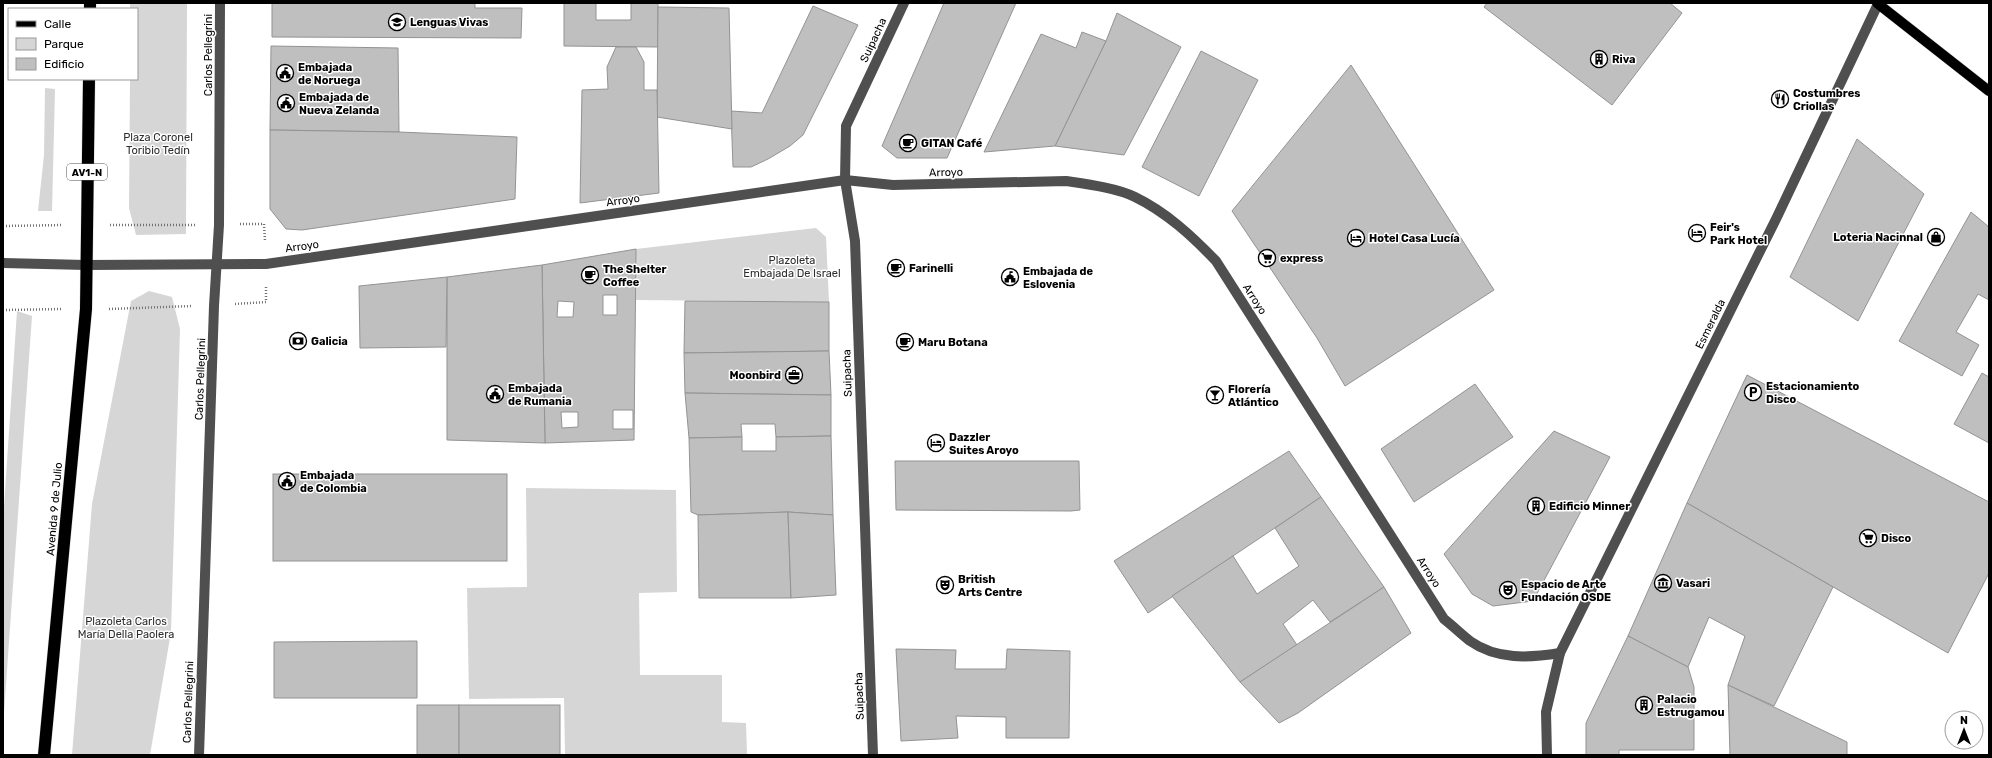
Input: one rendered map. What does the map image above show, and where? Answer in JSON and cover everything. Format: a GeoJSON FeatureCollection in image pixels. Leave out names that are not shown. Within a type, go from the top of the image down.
{"type":"FeatureCollection","features":[{"type":"Feature","properties":{"kind":"highway","name":"AV1-N"},"geometry":{"type":"LineString","coordinates":[[86,265],[88,80]]}},
{"type":"Feature","properties":{"kind":"highway","name":"Avenida 9 de Julio"},"geometry":{"type":"LineString","coordinates":[[44,755],[86,309],[86,265]]}},
{"type":"Feature","properties":{"kind":"main road"},"geometry":{"type":"LineString","coordinates":[[1878,3],[1989,91]]}},
{"type":"Feature","properties":{"kind":"street","name":"Carlos Pellegrini"},"geometry":{"type":"LineString","coordinates":[[199,755],[213,329],[219,225],[220,3]]}},
{"type":"Feature","properties":{"kind":"street","name":"Suipacha"},"geometry":{"type":"LineString","coordinates":[[873,755],[855,241],[845,180],[846,126],[904,3]]}},
{"type":"Feature","properties":{"kind":"street","name":"Esmeralda"},"geometry":{"type":"LineString","coordinates":[[1560,654],[1777,217],[1878,3]]}},
{"type":"Feature","properties":{"kind":"street","name":"Arroyo"},"geometry":{"type":"LineString","coordinates":[[3,263],[86,265],[266,264],[845,180],[893,185],[1066,181],[1091,185],[1134,197],[1183,228],[1216,261],[1444,619],[1471,642],[1511,657],[1535,657],[1560,654]]}},
{"type":"Feature","properties":{"kind":"street"},"geometry":{"type":"LineString","coordinates":[[1547,755],[1546,712],[1560,654]]}},
{"type":"Feature","properties":{"kind":"green space","name":"Plaza Coronel Toribio Tedín"},"geometry":{"type":"Polygon","coordinates":[[[130,3],[187,3],[186,234],[136,235],[129,208],[130,80],[138,80],[138,8],[130,8],[130,3]]]}},
{"type":"Feature","properties":{"kind":"green space"},"geometry":{"type":"Polygon","coordinates":[[[45,88],[55,89],[52,211],[38,211],[44,155],[45,88]]]}},
{"type":"Feature","properties":{"kind":"green space","name":"Plazoleta Embajada De Israel"},"geometry":{"type":"Polygon","coordinates":[[[816,228],[826,237],[829,302],[636,300],[636,249],[816,228]]]}},
{"type":"Feature","properties":{"kind":"green space","name":"Plazoleta Carlos María Della Paolera"},"geometry":{"type":"Polygon","coordinates":[[[149,291],[172,297],[180,329],[171,632],[150,755],[72,755],[92,504],[131,301],[149,291]]]}},
{"type":"Feature","properties":{"kind":"green space"},"geometry":{"type":"Polygon","coordinates":[[[17,311],[32,316],[3,727],[3,522],[17,311]]]}},
{"type":"Feature","properties":{"kind":"green space"},"geometry":{"type":"Polygon","coordinates":[[[526,488],[676,490],[677,592],[639,593],[640,675],[722,675],[722,722],[746,723],[747,755],[565,754],[564,698],[469,699],[467,588],[527,587],[526,488]]]}},
{"type":"Feature","properties":{"kind":"building","name":"Lenguas Vivas"},"geometry":{"type":"Polygon","coordinates":[[[272,3],[475,3],[475,8],[522,8],[521,38],[272,37],[272,3]]]}},
{"type":"Feature","properties":{"kind":"building"},"geometry":{"type":"Polygon","coordinates":[[[564,3],[596,3],[596,20],[631,20],[631,3],[658,3],[658,47],[564,46],[564,3]]]}},
{"type":"Feature","properties":{"kind":"building"},"geometry":{"type":"Polygon","coordinates":[[[944,3],[1016,3],[947,158],[897,158],[882,146],[944,3]]]}},
{"type":"Feature","properties":{"kind":"building","name":"Riva"},"geometry":{"type":"Polygon","coordinates":[[[1487,3],[1670,3],[1682,13],[1612,105],[1484,7],[1487,3]]]}},
{"type":"Feature","properties":{"kind":"building"},"geometry":{"type":"Polygon","coordinates":[[[813,6],[858,25],[803,135],[790,146],[751,167],[733,167],[731,111],[762,113],[813,6]]]}},
{"type":"Feature","properties":{"kind":"building"},"geometry":{"type":"Polygon","coordinates":[[[658,7],[729,8],[732,129],[657,117],[658,7]]]}},
{"type":"Feature","properties":{"kind":"building"},"geometry":{"type":"Polygon","coordinates":[[[1117,13],[1181,47],[1124,155],[1055,146],[1106,41],[1117,13]]]}},
{"type":"Feature","properties":{"kind":"building"},"geometry":{"type":"Polygon","coordinates":[[[1082,32],[1106,41],[1055,146],[984,152],[1041,34],[1076,48],[1082,32]]]}},
{"type":"Feature","properties":{"kind":"building"},"geometry":{"type":"Polygon","coordinates":[[[271,46],[398,48],[399,132],[270,130],[271,46]]]}},
{"type":"Feature","properties":{"kind":"building"},"geometry":{"type":"Polygon","coordinates":[[[616,47],[636,47],[644,62],[644,90],[657,90],[659,193],[580,203],[582,90],[608,89],[607,67],[616,47]]]}},
{"type":"Feature","properties":{"kind":"building"},"geometry":{"type":"Polygon","coordinates":[[[1201,51],[1258,80],[1199,196],[1142,167],[1201,51]]]}},
{"type":"Feature","properties":{"kind":"building","name":"Hotel Casa Lucía"},"geometry":{"type":"Polygon","coordinates":[[[1351,65],[1494,290],[1345,386],[1317,338],[1232,211],[1351,65]]]}},
{"type":"Feature","properties":{"kind":"building"},"geometry":{"type":"Polygon","coordinates":[[[270,130],[399,132],[517,137],[515,199],[302,230],[286,229],[270,209],[270,130]]]}},
{"type":"Feature","properties":{"kind":"building"},"geometry":{"type":"Polygon","coordinates":[[[1857,139],[1924,194],[1858,321],[1790,277],[1857,139]]]}},
{"type":"Feature","properties":{"kind":"building"},"geometry":{"type":"Polygon","coordinates":[[[1971,212],[1989,227],[1989,300],[1978,294],[1956,332],[1979,345],[1962,376],[1899,341],[1971,212]]]}},
{"type":"Feature","properties":{"kind":"building"},"geometry":{"type":"Polygon","coordinates":[[[636,249],[634,440],[545,443],[542,265],[636,249]],[[603,295],[603,315],[617,315],[617,295],[603,295]],[[558,301],[557,317],[573,317],[574,302],[558,301]],[[613,410],[613,429],[633,429],[633,410],[613,410]],[[561,412],[562,428],[578,427],[578,412],[561,412]]]}},
{"type":"Feature","properties":{"kind":"building","name":"Embajada de Rumania"},"geometry":{"type":"Polygon","coordinates":[[[542,265],[545,443],[447,440],[447,277],[542,265]]]}},
{"type":"Feature","properties":{"kind":"building"},"geometry":{"type":"Polygon","coordinates":[[[447,277],[446,347],[360,348],[359,286],[447,277]]]}},
{"type":"Feature","properties":{"kind":"building"},"geometry":{"type":"Polygon","coordinates":[[[685,301],[829,302],[829,351],[684,353],[685,301]]]}},
{"type":"Feature","properties":{"kind":"building"},"geometry":{"type":"Polygon","coordinates":[[[829,351],[831,395],[685,393],[684,353],[829,351]]]}},
{"type":"Feature","properties":{"kind":"building"},"geometry":{"type":"Polygon","coordinates":[[[1982,373],[1989,377],[1989,443],[1954,424],[1982,373]]]}},
{"type":"Feature","properties":{"kind":"building","name":"Disco"},"geometry":{"type":"Polygon","coordinates":[[[1747,375],[1989,502],[1989,573],[1948,653],[1687,503],[1747,375]]]}},
{"type":"Feature","properties":{"kind":"building"},"geometry":{"type":"Polygon","coordinates":[[[1475,384],[1513,437],[1414,502],[1381,449],[1475,384]]]}},
{"type":"Feature","properties":{"kind":"building"},"geometry":{"type":"Polygon","coordinates":[[[685,393],[831,395],[831,436],[776,437],[775,424],[741,424],[742,437],[689,438],[685,393]]]}},
{"type":"Feature","properties":{"kind":"building","name":"Edificio Minner"},"geometry":{"type":"Polygon","coordinates":[[[1554,431],[1610,457],[1533,601],[1493,606],[1472,594],[1444,554],[1554,431]]]}},
{"type":"Feature","properties":{"kind":"building"},"geometry":{"type":"Polygon","coordinates":[[[831,436],[833,515],[788,512],[698,515],[691,512],[689,438],[742,437],[742,451],[776,451],[776,437],[831,436]]]}},
{"type":"Feature","properties":{"kind":"building"},"geometry":{"type":"Polygon","coordinates":[[[1289,451],[1321,497],[1148,613],[1114,561],[1289,451]]]}},
{"type":"Feature","properties":{"kind":"building"},"geometry":{"type":"Polygon","coordinates":[[[895,461],[1079,461],[1080,510],[896,510],[895,461]]]}},
{"type":"Feature","properties":{"kind":"building"},"geometry":{"type":"Polygon","coordinates":[[[273,474],[507,474],[507,561],[273,561],[273,474]]]}},
{"type":"Feature","properties":{"kind":"building"},"geometry":{"type":"Polygon","coordinates":[[[1321,497],[1384,587],[1330,622],[1313,600],[1283,624],[1297,645],[1240,682],[1172,596],[1233,556],[1257,594],[1299,566],[1275,528],[1321,497]]]}},
{"type":"Feature","properties":{"kind":"building"},"geometry":{"type":"Polygon","coordinates":[[[1687,503],[1833,587],[1774,706],[1728,685],[1745,636],[1709,617],[1688,667],[1628,636],[1687,503]]]}},
{"type":"Feature","properties":{"kind":"building"},"geometry":{"type":"Polygon","coordinates":[[[788,512],[791,598],[699,598],[698,515],[788,512]]]}},
{"type":"Feature","properties":{"kind":"building"},"geometry":{"type":"Polygon","coordinates":[[[788,512],[833,515],[836,595],[791,598],[788,512]]]}},
{"type":"Feature","properties":{"kind":"building"},"geometry":{"type":"Polygon","coordinates":[[[1384,587],[1411,633],[1298,713],[1279,723],[1240,682],[1384,587]]]}},
{"type":"Feature","properties":{"kind":"building","name":"Palacio Estrugamou"},"geometry":{"type":"Polygon","coordinates":[[[1628,636],[1688,667],[1694,687],[1694,750],[1619,750],[1619,755],[1586,755],[1586,723],[1628,636]]]}},
{"type":"Feature","properties":{"kind":"building"},"geometry":{"type":"Polygon","coordinates":[[[417,641],[417,698],[274,698],[274,642],[417,641]]]}},
{"type":"Feature","properties":{"kind":"building"},"geometry":{"type":"Polygon","coordinates":[[[896,649],[956,650],[955,669],[1006,669],[1007,649],[1070,651],[1069,738],[1006,738],[1006,717],[956,716],[958,738],[901,741],[896,649]]]}},
{"type":"Feature","properties":{"kind":"building"},"geometry":{"type":"Polygon","coordinates":[[[1728,685],[1847,742],[1847,755],[1730,755],[1728,685]]]}},
{"type":"Feature","properties":{"kind":"building"},"geometry":{"type":"Polygon","coordinates":[[[417,705],[459,705],[459,755],[417,755],[417,705]]]}},
{"type":"Feature","properties":{"kind":"building"},"geometry":{"type":"Polygon","coordinates":[[[459,705],[560,705],[560,755],[459,755],[459,705]]]}},
{"type":"Feature","properties":{"kind":"place","name":"Lenguas Vivas"},"geometry":{"type":"Point","coordinates":[397,22]}},
{"type":"Feature","properties":{"kind":"place","name":"Riva"},"geometry":{"type":"Point","coordinates":[1599,59]}},
{"type":"Feature","properties":{"kind":"place","name":"Embajada de Noruega"},"geometry":{"type":"Point","coordinates":[285,73]}},
{"type":"Feature","properties":{"kind":"place","name":"Costumbres Criollas"},"geometry":{"type":"Point","coordinates":[1780,99]}},
{"type":"Feature","properties":{"kind":"place","name":"Embajada de Nueva Zelanda"},"geometry":{"type":"Point","coordinates":[286,103]}},
{"type":"Feature","properties":{"kind":"place","name":"GITAN Café"},"geometry":{"type":"Point","coordinates":[908,143]}},
{"type":"Feature","properties":{"kind":"place","name":"Feir's Park Hotel"},"geometry":{"type":"Point","coordinates":[1697,233]}},
{"type":"Feature","properties":{"kind":"place","name":"Loteria Nacinnal"},"geometry":{"type":"Point","coordinates":[1936,237]}},
{"type":"Feature","properties":{"kind":"place","name":"Hotel Casa Lucía"},"geometry":{"type":"Point","coordinates":[1356,238]}},
{"type":"Feature","properties":{"kind":"place","name":"express"},"geometry":{"type":"Point","coordinates":[1267,258]}},
{"type":"Feature","properties":{"kind":"place","name":"Farinelli"},"geometry":{"type":"Point","coordinates":[896,268]}},
{"type":"Feature","properties":{"kind":"place","name":"The Shelter Coffee"},"geometry":{"type":"Point","coordinates":[590,275]}},
{"type":"Feature","properties":{"kind":"place","name":"Embajada de Eslovenia"},"geometry":{"type":"Point","coordinates":[1010,277]}},
{"type":"Feature","properties":{"kind":"place","name":"Galicia"},"geometry":{"type":"Point","coordinates":[298,341]}},
{"type":"Feature","properties":{"kind":"place","name":"Maru Botana"},"geometry":{"type":"Point","coordinates":[905,342]}},
{"type":"Feature","properties":{"kind":"place","name":"Moonbird"},"geometry":{"type":"Point","coordinates":[794,375]}},
{"type":"Feature","properties":{"kind":"place","name":"Estacionamiento Disco"},"geometry":{"type":"Point","coordinates":[1753,392]}},
{"type":"Feature","properties":{"kind":"place","name":"Embajada de Rumania"},"geometry":{"type":"Point","coordinates":[495,394]}},
{"type":"Feature","properties":{"kind":"place","name":"Florería Atlántico"},"geometry":{"type":"Point","coordinates":[1215,395]}},
{"type":"Feature","properties":{"kind":"place","name":"Dazzler Suites Aroyo"},"geometry":{"type":"Point","coordinates":[936,443]}},
{"type":"Feature","properties":{"kind":"place","name":"Embajada de Colombia"},"geometry":{"type":"Point","coordinates":[287,481]}},
{"type":"Feature","properties":{"kind":"place","name":"Edificio Minner"},"geometry":{"type":"Point","coordinates":[1536,506]}},
{"type":"Feature","properties":{"kind":"place","name":"Disco"},"geometry":{"type":"Point","coordinates":[1868,538]}},
{"type":"Feature","properties":{"kind":"place","name":"Vasari"},"geometry":{"type":"Point","coordinates":[1663,583]}},
{"type":"Feature","properties":{"kind":"place","name":"British Arts Centre"},"geometry":{"type":"Point","coordinates":[945,585]}},
{"type":"Feature","properties":{"kind":"place","name":"Espacio de Arte Fundación OSDE"},"geometry":{"type":"Point","coordinates":[1508,590]}},
{"type":"Feature","properties":{"kind":"place","name":"Palacio Estrugamou"},"geometry":{"type":"Point","coordinates":[1644,705]}}]}
